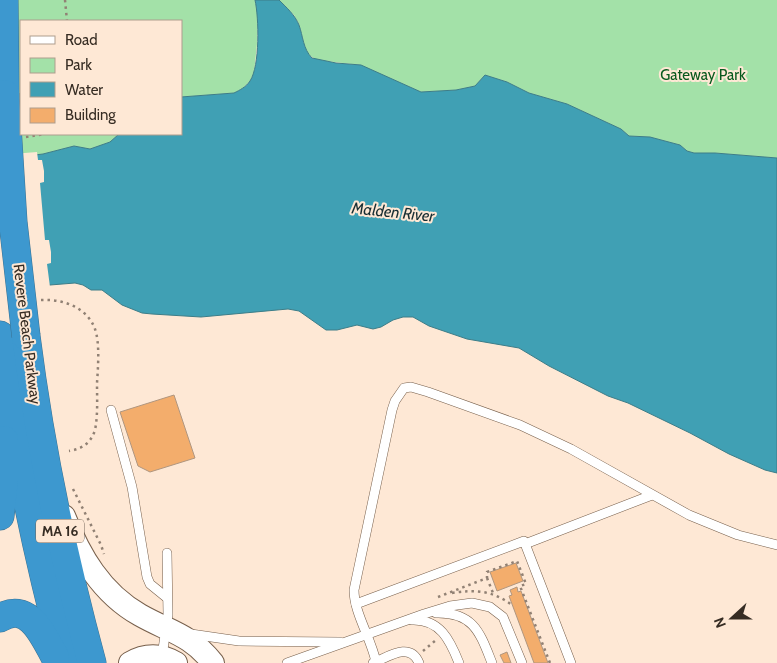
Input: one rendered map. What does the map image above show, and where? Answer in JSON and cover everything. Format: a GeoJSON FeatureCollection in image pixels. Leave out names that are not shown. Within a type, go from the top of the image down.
{"type":"FeatureCollection","features":[{"type":"Feature","properties":{"kind":"highway","name":"Revere Beach Parkway"},"geometry":{"type":"LineString","coordinates":[[4,0],[5,94],[13,222],[9,337],[28,500],[66,663]]}},
{"type":"Feature","properties":{"kind":"highway","name":"Revere Beach Parkway"},"geometry":{"type":"LineString","coordinates":[[9,337],[42,438],[68,570],[92,663]]}},
{"type":"Feature","properties":{"kind":"highway"},"geometry":{"type":"LineString","coordinates":[[0,516],[3,489],[9,337]]}},
{"type":"Feature","properties":{"kind":"highway"},"geometry":{"type":"LineString","coordinates":[[0,618],[12,613],[21,614],[29,618],[42,633],[58,663]]}},
{"type":"Feature","properties":{"kind":"main road"},"geometry":{"type":"LineString","coordinates":[[42,438],[55,490],[65,517],[76,543],[92,571],[106,589],[120,601],[142,616],[192,642],[212,663]]}},
{"type":"Feature","properties":{"kind":"main road"},"geometry":{"type":"LineString","coordinates":[[130,663],[147,656],[169,660]]}},
{"type":"Feature","properties":{"kind":"lane"},"geometry":{"type":"LineString","coordinates":[[417,660],[412,652],[406,651],[374,662],[368,634],[356,604],[354,590],[392,410],[395,401],[404,388],[411,387],[428,392],[520,425],[571,449],[689,515],[738,535],[777,545]]}},
{"type":"Feature","properties":{"kind":"lane"},"geometry":{"type":"LineString","coordinates":[[111,410],[132,486],[150,584],[166,597]]}},
{"type":"Feature","properties":{"kind":"lane"},"geometry":{"type":"LineString","coordinates":[[525,544],[652,495]]}},
{"type":"Feature","properties":{"kind":"lane"},"geometry":{"type":"LineString","coordinates":[[356,604],[524,541],[571,663]]}},
{"type":"Feature","properties":{"kind":"lane"},"geometry":{"type":"LineString","coordinates":[[167,553],[168,581],[166,597],[169,660]]}},
{"type":"Feature","properties":{"kind":"lane"},"geometry":{"type":"LineString","coordinates":[[287,663],[424,614],[465,604],[479,604],[490,607],[506,621],[522,663]]}},
{"type":"Feature","properties":{"kind":"lane"},"geometry":{"type":"LineString","coordinates":[[424,614],[448,613],[465,618],[478,632],[492,663]]}},
{"type":"Feature","properties":{"kind":"lane"},"geometry":{"type":"LineString","coordinates":[[405,621],[422,620],[438,627],[452,647],[459,663]]}},
{"type":"Feature","properties":{"kind":"lane"},"geometry":{"type":"LineString","coordinates":[[167,628],[200,636],[239,641],[348,642]]}},
{"type":"Feature","properties":{"kind":"path"},"geometry":{"type":"LineString","coordinates":[[65,0],[68,20]]}},
{"type":"Feature","properties":{"kind":"path"},"geometry":{"type":"LineString","coordinates":[[35,300],[58,300],[70,304],[85,314],[95,329],[98,373],[95,430],[88,444],[79,449],[69,451]]}},
{"type":"Feature","properties":{"kind":"path"},"geometry":{"type":"LineString","coordinates":[[488,578],[493,594]]}},
{"type":"Feature","properties":{"kind":"path"},"geometry":{"type":"LineString","coordinates":[[417,660],[437,639]]}},
{"type":"Feature","properties":{"kind":"green space"},"geometry":{"type":"Polygon","coordinates":[[[0,0],[255,0],[258,13],[254,73],[250,81],[242,89],[234,93],[182,97],[182,20],[20,20],[20,135],[118,135],[110,142],[90,149],[74,146],[43,154],[18,157],[0,0]]]}},
{"type":"Feature","properties":{"kind":"green space","name":"Gateway Park"},"geometry":{"type":"Polygon","coordinates":[[[279,0],[777,0],[777,158],[694,153],[687,151],[680,145],[650,137],[629,136],[621,129],[567,104],[529,93],[507,82],[485,75],[475,86],[456,90],[421,92],[360,65],[317,60],[309,55],[305,48],[299,24],[294,15],[279,0]]]}},
{"type":"Feature","properties":{"kind":"water","name":"Malden River"},"geometry":{"type":"Polygon","coordinates":[[[255,0],[279,0],[297,21],[305,47],[312,58],[336,63],[361,65],[421,92],[456,90],[475,86],[485,75],[507,82],[529,93],[567,104],[621,129],[629,136],[650,137],[680,145],[687,151],[694,153],[777,158],[777,473],[765,470],[729,454],[628,403],[608,396],[549,366],[519,348],[467,339],[429,326],[413,317],[393,320],[373,329],[357,325],[337,330],[326,330],[299,311],[288,309],[201,317],[152,314],[142,313],[122,305],[102,290],[91,290],[75,283],[0,289],[18,157],[43,154],[74,146],[90,149],[110,142],[118,135],[182,135],[182,97],[234,93],[245,87],[250,81],[256,65],[257,18],[255,0]]]}},
{"type":"Feature","properties":{"kind":"pier"},"geometry":{"type":"Polygon","coordinates":[[[37,152],[38,160],[42,160],[44,171],[44,182],[40,183],[45,240],[49,240],[51,252],[51,263],[47,264],[50,287],[0,292],[0,155],[37,152]]]}},
{"type":"Feature","properties":{"kind":"building"},"geometry":{"type":"Polygon","coordinates":[[[174,395],[195,458],[150,472],[138,466],[120,412],[174,395]]]}},
{"type":"Feature","properties":{"kind":"building"},"geometry":{"type":"Polygon","coordinates":[[[516,563],[523,581],[497,591],[490,572],[516,563]]]}},
{"type":"Feature","properties":{"kind":"building"},"geometry":{"type":"Polygon","coordinates":[[[517,587],[518,592],[521,591],[548,663],[534,663],[509,596],[512,595],[510,590],[517,587]]]}},
{"type":"Feature","properties":{"kind":"building"},"geometry":{"type":"Polygon","coordinates":[[[507,652],[511,663],[504,663],[500,655],[507,652]]]}}]}
